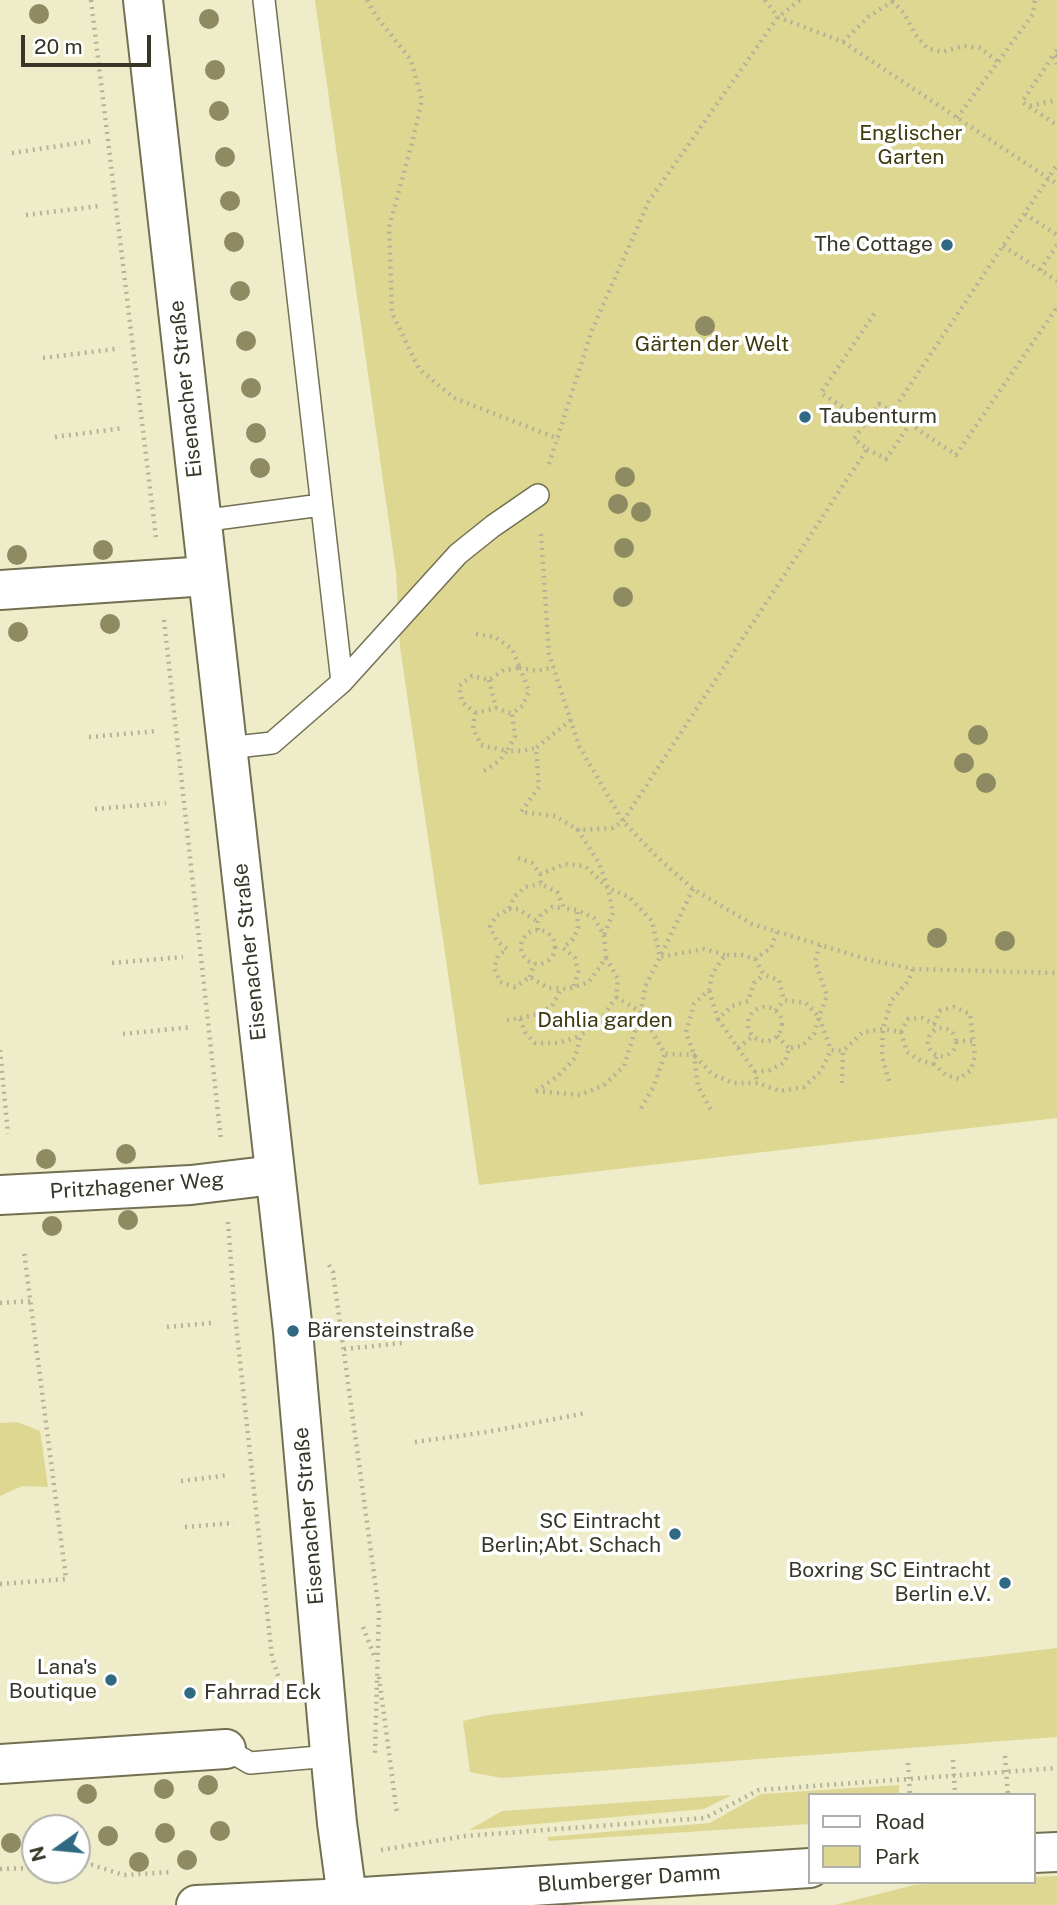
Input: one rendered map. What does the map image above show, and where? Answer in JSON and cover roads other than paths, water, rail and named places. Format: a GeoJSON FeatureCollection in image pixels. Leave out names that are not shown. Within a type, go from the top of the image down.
{"type":"FeatureCollection","features":[{"type":"Feature","properties":{"kind":"street","name":"Eisenacher Straße"},"geometry":{"type":"LineString","coordinates":[[143,0],[293,1331],[330,1756],[348,1902]]}},
{"type":"Feature","properties":{"kind":"street"},"geometry":{"type":"LineString","coordinates":[[0,590],[208,576]]}},
{"type":"Feature","properties":{"kind":"street","name":"Pritzhagener Weg"},"geometry":{"type":"LineString","coordinates":[[0,1195],[191,1185],[274,1175]]}},
{"type":"Feature","properties":{"kind":"street"},"geometry":{"type":"LineString","coordinates":[[0,1764],[226,1749]]}},
{"type":"Feature","properties":{"kind":"street"},"geometry":{"type":"LineString","coordinates":[[1036,1853],[1057,1852]]}},
{"type":"Feature","properties":{"kind":"street","name":"Blumberger Damm"},"geometry":{"type":"LineString","coordinates":[[196,1905],[348,1902],[808,1868]]}},
{"type":"Feature","properties":{"kind":"lane"},"geometry":{"type":"LineString","coordinates":[[264,0],[342,681]]}},
{"type":"Feature","properties":{"kind":"lane"},"geometry":{"type":"LineString","coordinates":[[227,748],[272,743],[342,681],[458,554],[538,495]]}},
{"type":"Feature","properties":{"kind":"lane"},"geometry":{"type":"LineString","coordinates":[[201,521],[321,505]]}},
{"type":"Feature","properties":{"kind":"lane"},"geometry":{"type":"LineString","coordinates":[[226,1749],[250,1763],[330,1756]]}},
{"type":"Feature","properties":{"kind":"place","name":"The Cottage"},"geometry":{"type":"Point","coordinates":[947,245]}},
{"type":"Feature","properties":{"kind":"place","name":"Taubenturm"},"geometry":{"type":"Point","coordinates":[805,417]}},
{"type":"Feature","properties":{"kind":"place","name":"Bärensteinstraße"},"geometry":{"type":"Point","coordinates":[293,1331]}},
{"type":"Feature","properties":{"kind":"place","name":"SC Eintracht Berlin;Abt. Schach"},"geometry":{"type":"Point","coordinates":[675,1534]}},
{"type":"Feature","properties":{"kind":"place","name":"Boxring SC Eintracht Berlin e.V."},"geometry":{"type":"Point","coordinates":[1005,1583]}},
{"type":"Feature","properties":{"kind":"place","name":"Lana's Boutique"},"geometry":{"type":"Point","coordinates":[111,1680]}},
{"type":"Feature","properties":{"kind":"place","name":"Fahrrad Eck"},"geometry":{"type":"Point","coordinates":[190,1693]}},
{"type":"Feature","properties":{"kind":"park label","name":"Englischer Garten"},"geometry":{"type":"Point","coordinates":[911,146]}},
{"type":"Feature","properties":{"kind":"park label","name":"Gärten der Welt"},"geometry":{"type":"Point","coordinates":[712,345]}},
{"type":"Feature","properties":{"kind":"park label","name":"Dahlia garden"},"geometry":{"type":"Point","coordinates":[605,1021]}}]}
